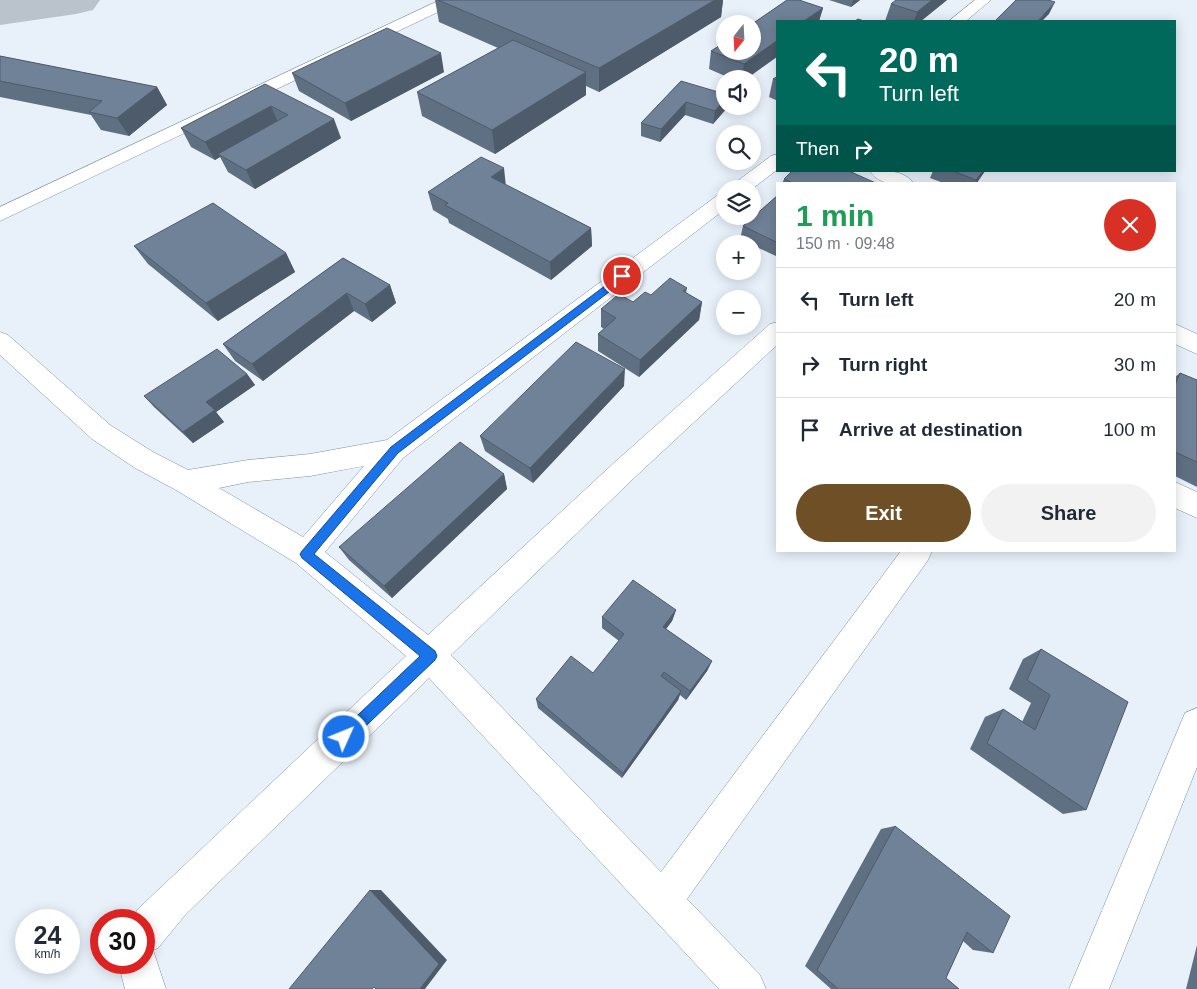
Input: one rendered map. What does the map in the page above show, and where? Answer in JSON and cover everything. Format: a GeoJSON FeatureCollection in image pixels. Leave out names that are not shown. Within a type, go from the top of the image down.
{"type":"FeatureCollection","features":[{"type":"Feature","properties":{"kind":"street"},"geometry":{"type":"LineString","coordinates":[[0,215],[452,0]]}},
{"type":"Feature","properties":{"kind":"street"},"geometry":{"type":"LineString","coordinates":[[958,20],[984,0]]}},
{"type":"Feature","properties":{"kind":"street"},"geometry":{"type":"LineString","coordinates":[[751,180],[776,161]]}},
{"type":"Feature","properties":{"kind":"street"},"geometry":{"type":"LineString","coordinates":[[881,172],[900,182]]}},
{"type":"Feature","properties":{"kind":"street"},"geometry":{"type":"LineString","coordinates":[[306,554],[394,450],[716,206]]}},
{"type":"Feature","properties":{"kind":"street"},"geometry":{"type":"LineString","coordinates":[[155,920],[689,409],[776,332]]}},
{"type":"Feature","properties":{"kind":"street"},"geometry":{"type":"LineString","coordinates":[[1176,334],[1197,345]]}},
{"type":"Feature","properties":{"kind":"street"},"geometry":{"type":"LineString","coordinates":[[0,341],[101,432],[144,460],[186,482],[306,554],[430,656],[746,989]]}},
{"type":"Feature","properties":{"kind":"street"},"geometry":{"type":"LineString","coordinates":[[186,482],[248,471],[310,465],[394,450]]}},
{"type":"Feature","properties":{"kind":"street"},"geometry":{"type":"LineString","coordinates":[[1176,495],[1197,506]]}},
{"type":"Feature","properties":{"kind":"street"},"geometry":{"type":"LineString","coordinates":[[664,901],[917,552]]}},
{"type":"Feature","properties":{"kind":"street"},"geometry":{"type":"LineString","coordinates":[[1089,989],[1197,725]]}},
{"type":"Feature","properties":{"kind":"street"},"geometry":{"type":"LineString","coordinates":[[140,974],[146,989]]}},
{"type":"Feature","properties":{"kind":"building"},"geometry":{"type":"Polygon","coordinates":[[[438,0],[715,0],[599,68],[438,0]]]}},
{"type":"Feature","properties":{"kind":"building"},"geometry":{"type":"Polygon","coordinates":[[[787,0],[799,0],[823,8],[805,20],[776,20],[776,41],[761,52],[761,18],[787,0]]]}},
{"type":"Feature","properties":{"kind":"building"},"geometry":{"type":"Polygon","coordinates":[[[896,0],[932,0],[917,12],[891,4],[896,0]]]}},
{"type":"Feature","properties":{"kind":"building"},"geometry":{"type":"Polygon","coordinates":[[[1016,0],[1048,0],[1055,2],[1039,20],[996,20],[1016,0]]]}},
{"type":"Feature","properties":{"kind":"building"},"geometry":{"type":"Polygon","coordinates":[[[387,28],[441,53],[345,103],[292,73],[387,28]]]}},
{"type":"Feature","properties":{"kind":"building"},"geometry":{"type":"Polygon","coordinates":[[[513,40],[586,72],[492,130],[417,92],[513,40]]]}},
{"type":"Feature","properties":{"kind":"building"},"geometry":{"type":"Polygon","coordinates":[[[0,56],[157,87],[117,118],[89,112],[102,101],[0,81],[0,56]]]}},
{"type":"Feature","properties":{"kind":"building"},"geometry":{"type":"Polygon","coordinates":[[[734,60],[750,60],[744,64],[734,60]]]}},
{"type":"Feature","properties":{"kind":"building"},"geometry":{"type":"Polygon","coordinates":[[[681,81],[716,91],[715,111],[686,102],[661,129],[641,123],[681,81]]]}},
{"type":"Feature","properties":{"kind":"building"},"geometry":{"type":"Polygon","coordinates":[[[265,84],[334,119],[246,170],[218,154],[288,115],[271,106],[205,142],[181,128],[265,84]]]}},
{"type":"Feature","properties":{"kind":"building"},"geometry":{"type":"Polygon","coordinates":[[[481,157],[504,168],[491,177],[591,228],[550,262],[445,205],[448,203],[428,192],[481,157]]]}},
{"type":"Feature","properties":{"kind":"building"},"geometry":{"type":"Polygon","coordinates":[[[791,172],[851,172],[874,182],[791,182],[784,179],[791,172]]]}},
{"type":"Feature","properties":{"kind":"building"},"geometry":{"type":"Polygon","coordinates":[[[956,172],[982,172],[976,180],[956,172]]]}},
{"type":"Feature","properties":{"kind":"building"},"geometry":{"type":"Polygon","coordinates":[[[776,197],[776,242],[743,226],[761,225],[761,210],[776,197]]]}},
{"type":"Feature","properties":{"kind":"building"},"geometry":{"type":"Polygon","coordinates":[[[213,203],[286,253],[206,303],[134,246],[213,203]]]}},
{"type":"Feature","properties":{"kind":"building"},"geometry":{"type":"Polygon","coordinates":[[[343,258],[390,285],[365,304],[347,293],[252,364],[223,344],[343,258]]]}},
{"type":"Feature","properties":{"kind":"building"},"geometry":{"type":"Polygon","coordinates":[[[670,278],[687,288],[683,291],[702,302],[640,360],[598,334],[616,318],[601,309],[619,294],[633,302],[645,292],[651,295],[670,278]]]}},
{"type":"Feature","properties":{"kind":"building"},"geometry":{"type":"Polygon","coordinates":[[[576,342],[625,369],[530,468],[480,436],[576,342]]]}},
{"type":"Feature","properties":{"kind":"building"},"geometry":{"type":"Polygon","coordinates":[[[217,349],[247,374],[206,402],[215,410],[183,432],[144,396],[217,349]]]}},
{"type":"Feature","properties":{"kind":"building"},"geometry":{"type":"Polygon","coordinates":[[[1180,373],[1197,380],[1197,462],[1176,452],[1176,383],[1180,373]]]}},
{"type":"Feature","properties":{"kind":"building"},"geometry":{"type":"Polygon","coordinates":[[[460,442],[504,474],[384,586],[339,547],[460,442]]]}},
{"type":"Feature","properties":{"kind":"building"},"geometry":{"type":"Polygon","coordinates":[[[633,580],[676,610],[663,627],[712,661],[690,691],[664,672],[661,676],[681,691],[623,773],[536,699],[571,656],[593,673],[624,634],[602,617],[633,580]]]}},
{"type":"Feature","properties":{"kind":"building"},"geometry":{"type":"Polygon","coordinates":[[[1041,649],[1128,702],[1086,810],[987,743],[1003,709],[1035,730],[1050,695],[1027,680],[1041,649]]]}},
{"type":"Feature","properties":{"kind":"building"},"geometry":{"type":"Polygon","coordinates":[[[895,826],[1010,916],[993,953],[967,932],[946,978],[959,989],[838,989],[817,970],[895,826]]]}},
{"type":"Feature","properties":{"kind":"building"},"geometry":{"type":"Polygon","coordinates":[[[370,890],[439,964],[420,989],[376,989],[374,987],[372,989],[289,989],[370,890]]]}},
{"type":"Feature","properties":{"kind":"taxiway"},"geometry":{"type":"LineString","coordinates":[[0,10],[76,0]]}},
{"type":"Feature","properties":{"kind":"route"},"geometry":{"type":"LineString","coordinates":[[344,737],[430,656],[306,554],[394,450],[622,276]]}}]}
